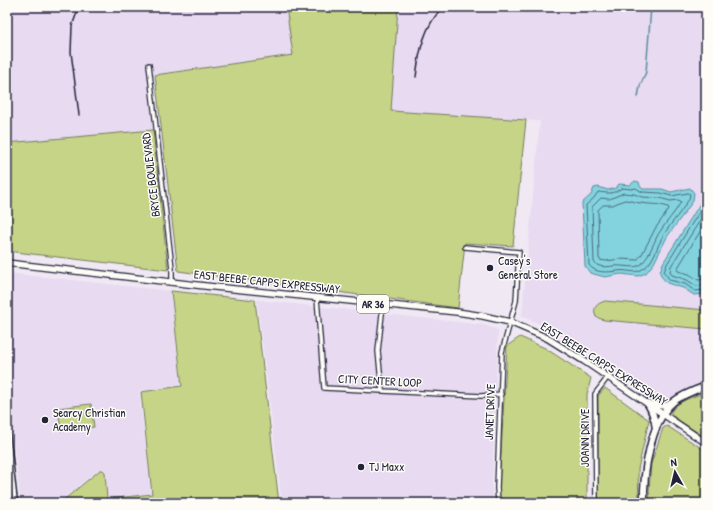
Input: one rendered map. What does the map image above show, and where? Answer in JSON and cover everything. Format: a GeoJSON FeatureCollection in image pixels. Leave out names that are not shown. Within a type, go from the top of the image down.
{"type":"FeatureCollection","features":[{"type":"Feature","properties":{"kind":"highway"},"geometry":{"type":"LineString","coordinates":[[648,404],[666,406],[693,391],[706,386]]}},
{"type":"Feature","properties":{"kind":"highway"},"geometry":{"type":"LineString","coordinates":[[644,503],[645,466],[656,430],[663,414],[673,402]]}},
{"type":"Feature","properties":{"kind":"highway"},"geometry":{"type":"LineString","coordinates":[[648,404],[652,409],[656,430]]}},
{"type":"Feature","properties":{"kind":"main road","name":"EAST BEEBE CAPPS EXPRESSWAY"},"geometry":{"type":"LineString","coordinates":[[7,263],[172,283],[457,312],[510,322],[547,338],[706,443]]}},
{"type":"Feature","properties":{"kind":"street","name":"BRYCE BOULEVARD"},"geometry":{"type":"LineString","coordinates":[[148,66],[172,268],[172,283]]}},
{"type":"Feature","properties":{"kind":"street","name":"JANET DRIVE"},"geometry":{"type":"LineString","coordinates":[[465,247],[519,252],[516,301],[502,352],[497,488],[498,503]]}},
{"type":"Feature","properties":{"kind":"street","name":"CITY CENTER LOOP"},"geometry":{"type":"LineString","coordinates":[[317,298],[324,388],[481,396],[501,394]]}},
{"type":"Feature","properties":{"kind":"street"},"geometry":{"type":"LineString","coordinates":[[382,391],[378,351],[383,305]]}},
{"type":"Feature","properties":{"kind":"street","name":"JOANN DRIVE"},"geometry":{"type":"LineString","coordinates":[[596,503],[595,394],[608,377]]}},
{"type":"Feature","properties":{"kind":"street"},"geometry":{"type":"LineString","coordinates":[[7,432],[15,503]]}},
{"type":"Feature","properties":{"kind":"shaded area"},"geometry":{"type":"Polygon","coordinates":[[[7,7],[286,7],[293,55],[148,76],[153,130],[7,143],[7,7]]]}},
{"type":"Feature","properties":{"kind":"shaded area"},"geometry":{"type":"Polygon","coordinates":[[[398,7],[706,7],[706,380],[678,394],[669,401],[659,401],[641,391],[555,331],[522,316],[540,121],[391,111],[398,7]]]}},
{"type":"Feature","properties":{"kind":"shaded area"},"geometry":{"type":"Polygon","coordinates":[[[7,273],[170,291],[181,385],[139,391],[151,493],[108,498],[106,471],[99,469],[58,503],[21,503],[7,393],[7,273]]]}},
{"type":"Feature","properties":{"kind":"shaded area"},"geometry":{"type":"Polygon","coordinates":[[[257,300],[484,325],[498,330],[492,485],[493,503],[282,503],[257,300]]]}},
{"type":"Feature","properties":{"kind":"green space"},"geometry":{"type":"Polygon","coordinates":[[[286,7],[398,7],[391,111],[526,120],[513,246],[465,243],[458,308],[178,271],[155,75],[293,55],[286,7]]]}},
{"type":"Feature","properties":{"kind":"green space"},"geometry":{"type":"Polygon","coordinates":[[[153,130],[168,270],[7,251],[7,143],[153,130]]]}},
{"type":"Feature","properties":{"kind":"green space"},"geometry":{"type":"Polygon","coordinates":[[[171,291],[255,300],[279,503],[60,503],[100,470],[105,472],[107,499],[152,494],[141,392],[182,386],[171,291]]]}},
{"type":"Feature","properties":{"kind":"green space"},"geometry":{"type":"Polygon","coordinates":[[[605,301],[706,310],[706,329],[604,320],[596,317],[595,308],[600,303],[605,301]]]}},
{"type":"Feature","properties":{"kind":"green space"},"geometry":{"type":"Polygon","coordinates":[[[520,337],[545,348],[591,378],[587,394],[587,503],[500,503],[499,487],[507,346],[520,337]]]}},
{"type":"Feature","properties":{"kind":"green space"},"geometry":{"type":"Polygon","coordinates":[[[605,388],[649,420],[638,469],[639,503],[598,503],[598,396],[605,388]]]}},
{"type":"Feature","properties":{"kind":"green space"},"geometry":{"type":"Polygon","coordinates":[[[706,393],[706,438],[671,415],[671,412],[677,405],[691,397],[706,393]]]}},
{"type":"Feature","properties":{"kind":"green space"},"geometry":{"type":"Polygon","coordinates":[[[91,404],[94,427],[61,431],[58,408],[91,404]]]}},
{"type":"Feature","properties":{"kind":"green space"},"geometry":{"type":"Polygon","coordinates":[[[667,426],[706,451],[706,503],[650,503],[649,491],[651,464],[663,428],[667,426]]]}},
{"type":"Feature","properties":{"kind":"water"},"geometry":{"type":"Polygon","coordinates":[[[635,181],[639,182],[643,189],[662,189],[671,192],[690,188],[694,193],[693,201],[667,237],[654,263],[646,273],[638,276],[621,274],[605,277],[590,273],[585,266],[582,203],[591,195],[594,188],[598,187],[608,190],[616,188],[619,184],[630,185],[635,181]]]}},
{"type":"Feature","properties":{"kind":"water"},"geometry":{"type":"Polygon","coordinates":[[[706,194],[706,294],[694,295],[683,288],[667,283],[661,276],[660,272],[663,263],[706,194]]]}},
{"type":"Feature","properties":{"kind":"waterway"},"geometry":{"type":"LineString","coordinates":[[638,97],[640,86],[646,72],[651,7]]}},
{"type":"Feature","properties":{"kind":"railway"},"geometry":{"type":"LineString","coordinates":[[79,7],[72,26],[71,52],[79,115]]}},
{"type":"Feature","properties":{"kind":"railway"},"geometry":{"type":"LineString","coordinates":[[416,77],[421,49],[427,31],[431,22],[443,7]]}},
{"type":"Feature","properties":{"kind":"place","name":"Casey's General Store"},"geometry":{"type":"Point","coordinates":[490,268]}},
{"type":"Feature","properties":{"kind":"place","name":"Searcy Christian Academy"},"geometry":{"type":"Point","coordinates":[45,420]}},
{"type":"Feature","properties":{"kind":"place","name":"TJ Maxx"},"geometry":{"type":"Point","coordinates":[361,467]}}]}
